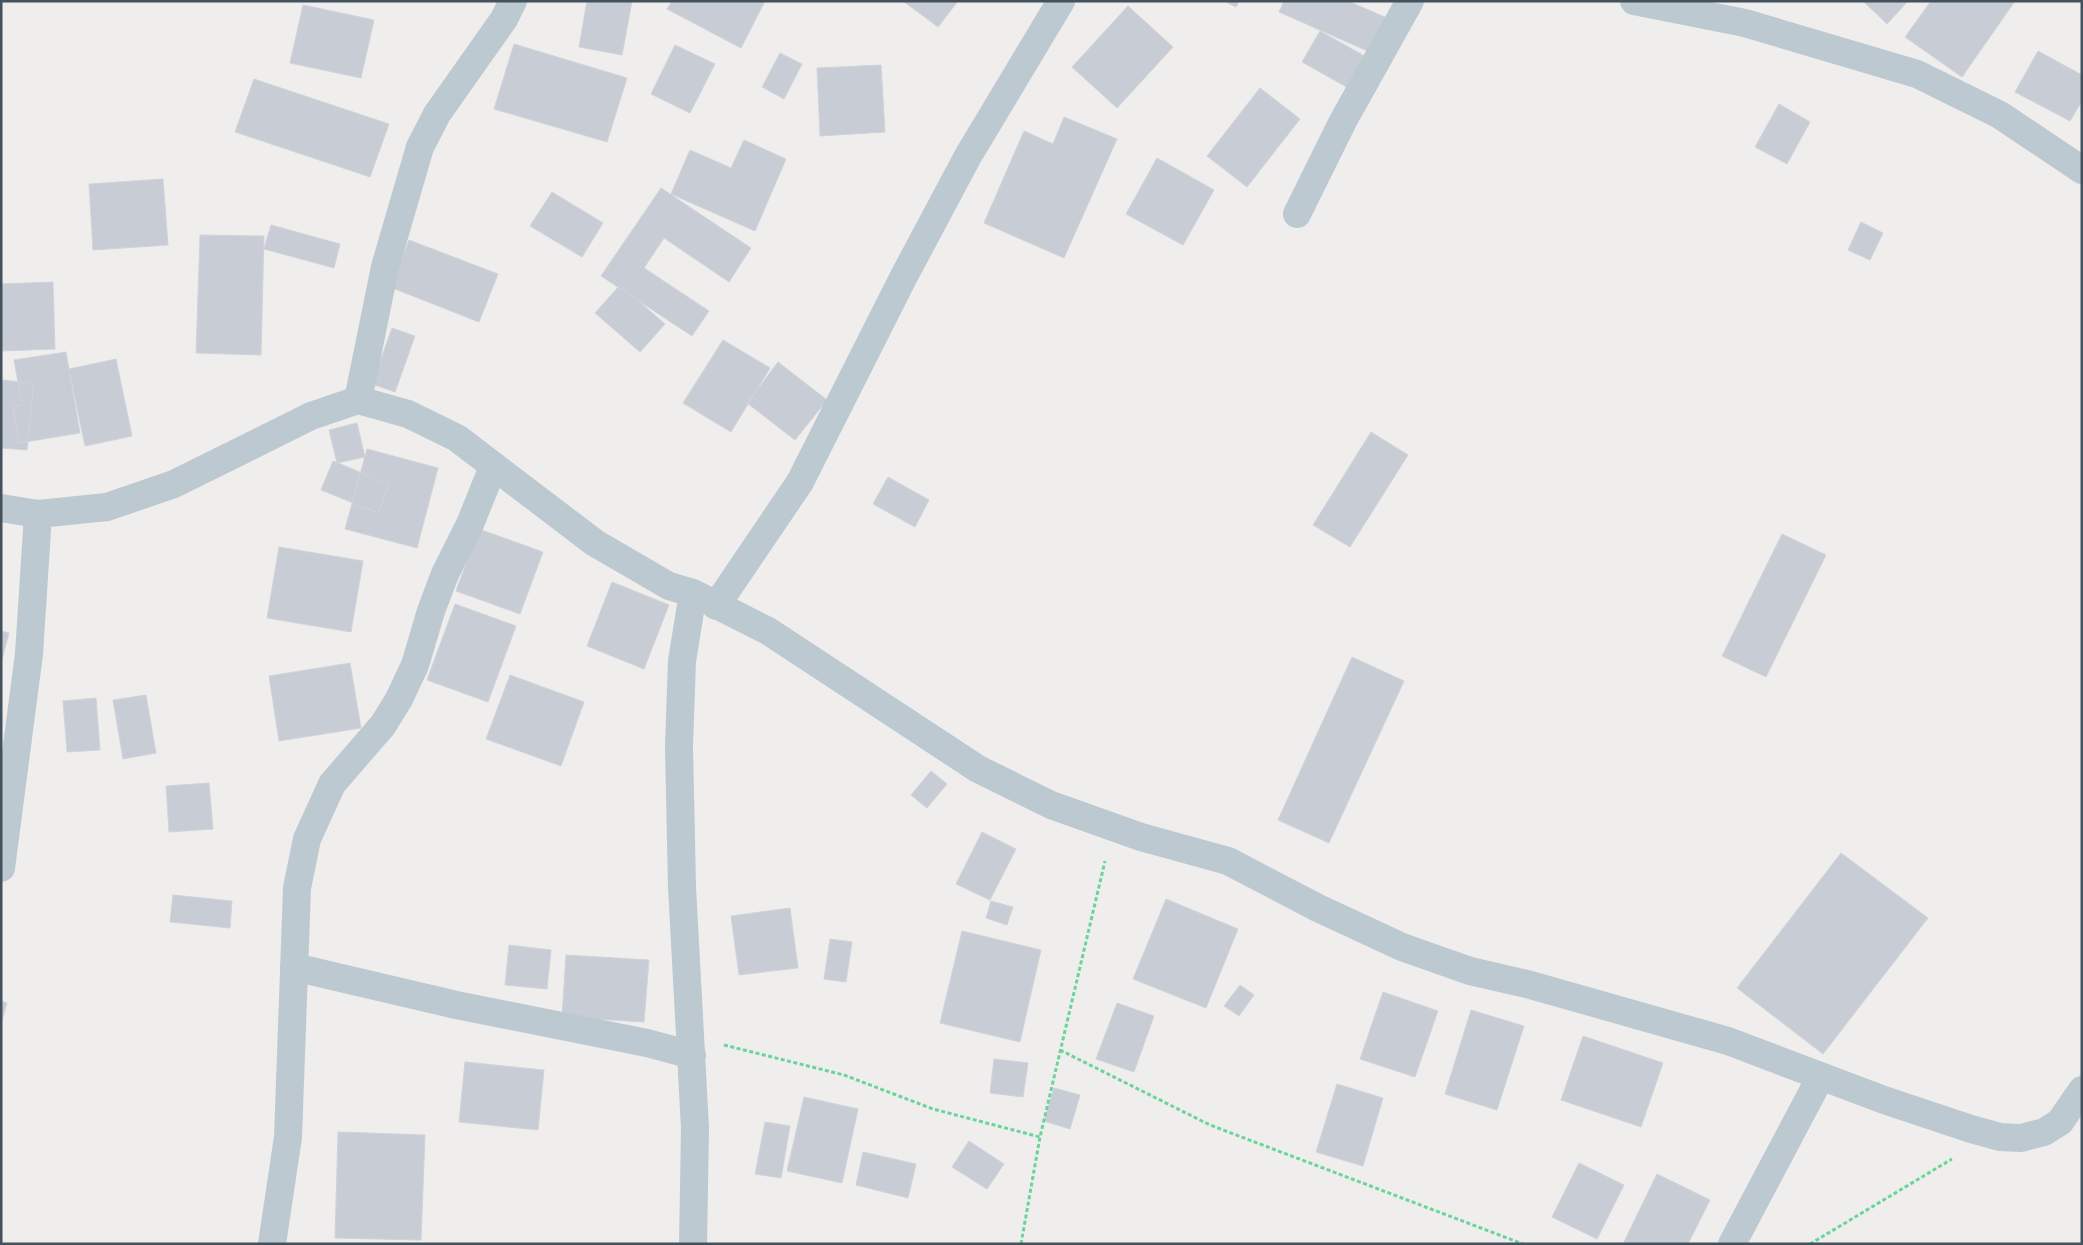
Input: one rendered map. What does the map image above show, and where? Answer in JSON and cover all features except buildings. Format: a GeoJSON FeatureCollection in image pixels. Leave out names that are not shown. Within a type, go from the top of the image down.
{"type":"FeatureCollection","features":[{"type":"Feature","properties":{"kind":"street"},"geometry":{"type":"LineString","coordinates":[[358,400],[385,267],[420,147],[437,114],[504,20],[513,1]]}},
{"type":"Feature","properties":{"kind":"street"},"geometry":{"type":"LineString","coordinates":[[716,606],[800,482],[903,278],[968,156],[1061,1]]}},
{"type":"Feature","properties":{"kind":"street"},"geometry":{"type":"LineString","coordinates":[[1297,214],[1343,121],[1410,1]]}},
{"type":"Feature","properties":{"kind":"street"},"geometry":{"type":"LineString","coordinates":[[1634,1],[1745,23],[1917,74],[2000,115],[2082,170]]}},
{"type":"Feature","properties":{"kind":"street"},"geometry":{"type":"LineString","coordinates":[[1,508],[38,514],[107,507],[174,484],[311,416],[358,400],[408,414],[457,438],[594,543],[669,586],[693,594],[768,631],[978,769],[1051,805],[1141,837],[1228,861],[1318,908],[1402,947],[1470,971],[1527,984],[1728,1041],[1884,1100],[1971,1129],[2000,1136],[2021,1138],[2044,1132],[2060,1122],[2082,1090]]}},
{"type":"Feature","properties":{"kind":"street"},"geometry":{"type":"LineString","coordinates":[[272,1244],[288,1137],[297,888],[307,839],[332,784],[383,725],[399,699],[415,665],[434,602],[470,524],[493,466]]}},
{"type":"Feature","properties":{"kind":"street"},"geometry":{"type":"LineString","coordinates":[[1,868],[8,775],[29,654],[38,514]]}},
{"type":"Feature","properties":{"kind":"street"},"geometry":{"type":"LineString","coordinates":[[693,594],[682,661],[679,747],[682,887],[695,1128],[693,1244]]}},
{"type":"Feature","properties":{"kind":"street"},"geometry":{"type":"LineString","coordinates":[[294,967],[456,1005],[647,1043],[691,1046]]}},
{"type":"Feature","properties":{"kind":"street"},"geometry":{"type":"LineString","coordinates":[[1732,1244],[1821,1076]]}},
{"type":"Feature","properties":{"kind":"path"},"geometry":{"type":"LineString","coordinates":[[1021,1244],[1040,1137],[1113,827]]}},
{"type":"Feature","properties":{"kind":"path"},"geometry":{"type":"LineString","coordinates":[[691,1046],[844,1075],[933,1109],[1040,1137]]}},
{"type":"Feature","properties":{"kind":"path"},"geometry":{"type":"LineString","coordinates":[[1060,1050],[1210,1125],[1523,1244]]}},
{"type":"Feature","properties":{"kind":"path"},"geometry":{"type":"LineString","coordinates":[[1810,1244],[1949,1161],[2000,1136]]}}]}
